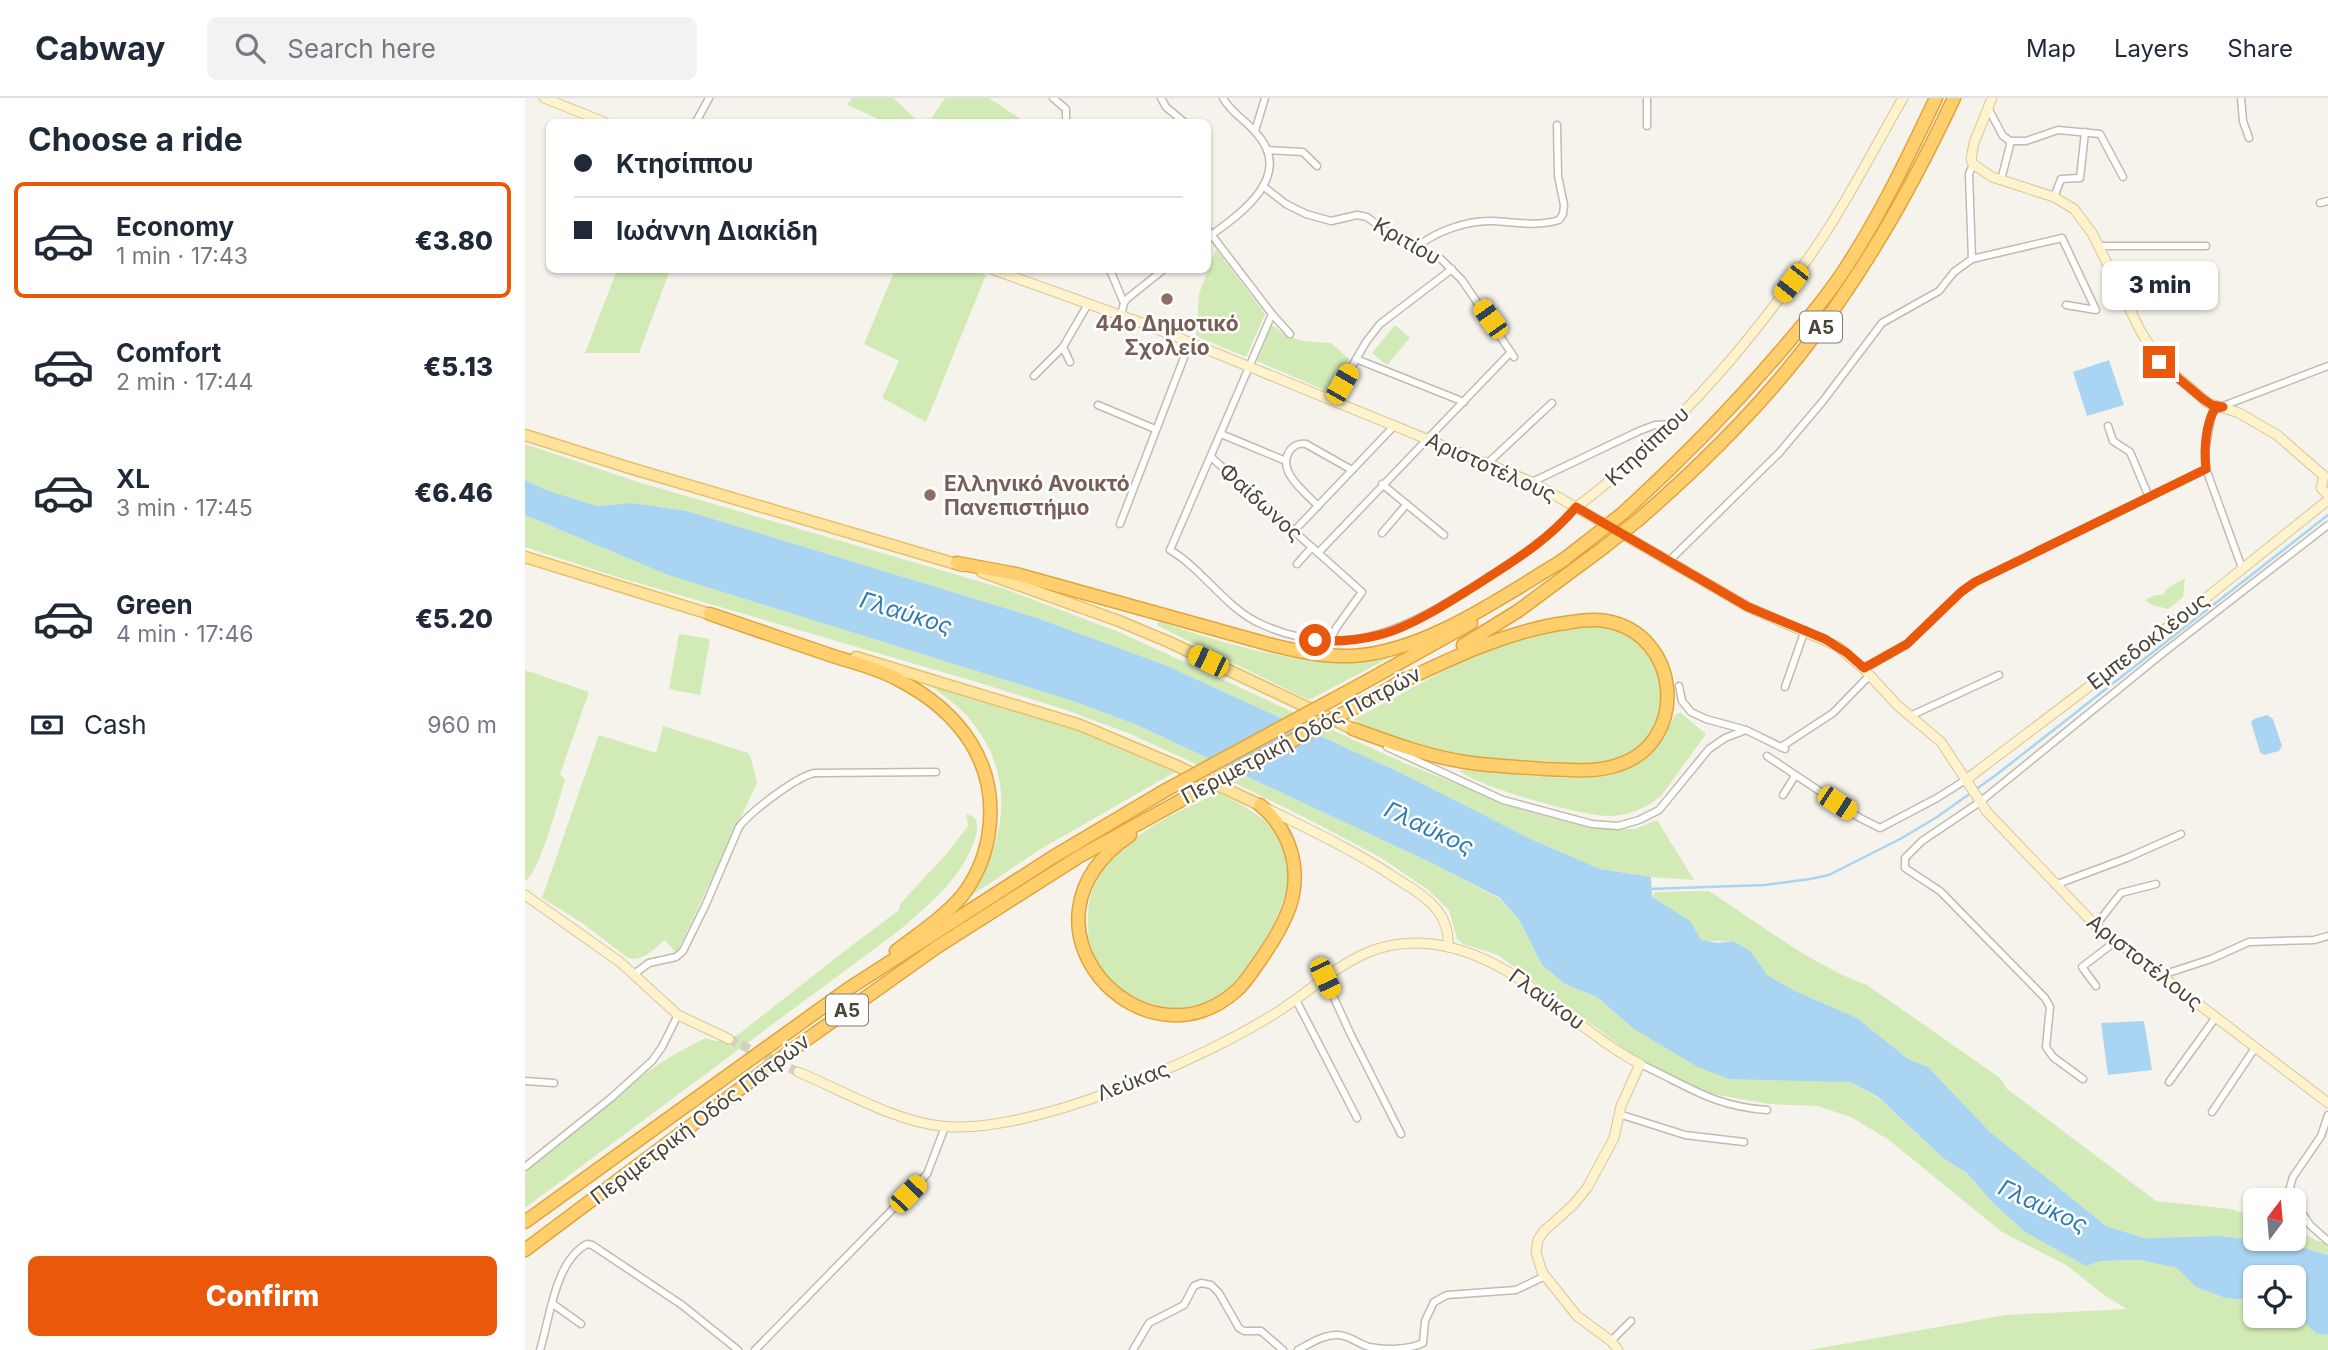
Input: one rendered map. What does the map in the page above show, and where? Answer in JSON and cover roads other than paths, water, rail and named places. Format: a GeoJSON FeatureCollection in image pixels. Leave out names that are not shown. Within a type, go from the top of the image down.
{"type":"FeatureCollection","features":[{"type":"Feature","properties":{"kind":"highway","name":"Περιμετρική Οδός Πατρών"},"geometry":{"type":"LineString","coordinates":[[525,1222],[848,989],[1053,857],[1167,790],[1479,617],[1565,559],[1623,513],[1738,401],[1823,300],[1844,271],[1897,179],[1936,98]]}},
{"type":"Feature","properties":{"kind":"highway","name":"Περιμετρική Οδός Πατρών"},"geometry":{"type":"LineString","coordinates":[[525,1250],[789,1052],[937,947],[1069,862],[1140,821],[1378,695],[1518,611],[1638,520],[1696,468],[1751,412],[1814,336],[1878,243],[1929,151],[1954,98]]}},
{"type":"Feature","properties":{"kind":"highway"},"geometry":{"type":"LineString","coordinates":[[957,563],[1016,574],[1268,644],[1318,655],[1346,656],[1379,652],[1427,636],[1482,609],[1565,559]]}},
{"type":"Feature","properties":{"kind":"highway"},"geometry":{"type":"LineString","coordinates":[[711,614],[862,665],[903,682],[929,699],[959,726],[973,744],[985,771],[991,797],[989,830],[980,864],[969,886],[941,915],[848,989]]}},
{"type":"Feature","properties":{"kind":"highway"},"geometry":{"type":"LineString","coordinates":[[1353,729],[1429,754],[1465,762],[1576,771],[1598,770],[1620,765],[1637,756],[1659,730],[1668,701],[1666,675],[1653,649],[1632,630],[1600,620],[1576,621],[1515,634],[1480,645],[1399,683]]}},
{"type":"Feature","properties":{"kind":"highway"},"geometry":{"type":"LineString","coordinates":[[1184,799],[1112,848],[1088,878],[1081,893],[1079,908],[1083,950],[1098,978],[1132,1004],[1152,1012],[1174,1015],[1198,1012],[1218,1004],[1237,991],[1264,955],[1288,910],[1293,895],[1293,855],[1277,822],[1260,805]]}},
{"type":"Feature","properties":{"kind":"main road"},"geometry":{"type":"LineString","coordinates":[[525,435],[957,563],[1119,621],[1353,729]]}},
{"type":"Feature","properties":{"kind":"main road"},"geometry":{"type":"LineString","coordinates":[[525,557],[1080,726],[1130,745],[1260,805]]}},
{"type":"Feature","properties":{"kind":"street"},"geometry":{"type":"LineString","coordinates":[[544,98],[596,119]]}},
{"type":"Feature","properties":{"kind":"street"},"geometry":{"type":"LineString","coordinates":[[698,119],[709,98]]}},
{"type":"Feature","properties":{"kind":"street"},"geometry":{"type":"LineString","coordinates":[[1053,98],[1066,109],[1066,119]]}},
{"type":"Feature","properties":{"kind":"street"},"geometry":{"type":"LineString","coordinates":[[1161,98],[1168,109],[1180,119]]}},
{"type":"Feature","properties":{"kind":"street"},"geometry":{"type":"LineString","coordinates":[[1211,233],[1245,210],[1263,186],[1268,166],[1267,150],[1255,131],[1230,109],[1223,98]]}},
{"type":"Feature","properties":{"kind":"street"},"geometry":{"type":"LineString","coordinates":[[1255,131],[1265,98]]}},
{"type":"Feature","properties":{"kind":"street"},"geometry":{"type":"LineString","coordinates":[[1647,98],[1647,126]]}},
{"type":"Feature","properties":{"kind":"street","name":"Κτησίππου"},"geometry":{"type":"LineString","coordinates":[[1240,612],[1259,623],[1310,639],[1330,641],[1382,634],[1429,614],[1533,549],[1576,507],[1602,488],[1672,424],[1733,358],[1801,270],[1850,193],[1903,98]]}},
{"type":"Feature","properties":{"kind":"street"},"geometry":{"type":"LineString","coordinates":[[2241,98],[2243,121],[2249,138]]}},
{"type":"Feature","properties":{"kind":"street"},"geometry":{"type":"LineString","coordinates":[[1990,103],[2003,135],[2011,141],[2026,142],[2058,130],[2100,134],[2123,177]]}},
{"type":"Feature","properties":{"kind":"street"},"geometry":{"type":"LineString","coordinates":[[1990,103],[1974,144],[1971,159],[1973,164],[2001,180],[2054,197],[2079,214],[2099,246],[2155,356],[2212,405],[2239,412],[2277,435],[2326,477],[2321,488],[2328,498]]}},
{"type":"Feature","properties":{"kind":"street"},"geometry":{"type":"LineString","coordinates":[[1415,248],[1436,235],[1475,223],[1489,221],[1529,224],[1559,220],[1564,205],[1558,176],[1557,125]]}},
{"type":"Feature","properties":{"kind":"street"},"geometry":{"type":"LineString","coordinates":[[2054,197],[2061,179],[2080,178],[2085,132]]}},
{"type":"Feature","properties":{"kind":"street"},"geometry":{"type":"LineString","coordinates":[[2001,180],[2011,141]]}},
{"type":"Feature","properties":{"kind":"street"},"geometry":{"type":"LineString","coordinates":[[1267,150],[1303,152],[1317,166]]}},
{"type":"Feature","properties":{"kind":"street"},"geometry":{"type":"LineString","coordinates":[[1972,259],[1969,171],[1973,164]]}},
{"type":"Feature","properties":{"kind":"street","name":"Κριτίου"},"geometry":{"type":"LineString","coordinates":[[1263,186],[1286,204],[1306,214],[1331,221],[1357,215],[1367,218],[1415,248],[1441,259],[1452,269],[1513,354],[1464,402]]}},
{"type":"Feature","properties":{"kind":"street"},"geometry":{"type":"LineString","coordinates":[[2320,203],[2328,201]]}},
{"type":"Feature","properties":{"kind":"street"},"geometry":{"type":"LineString","coordinates":[[1211,237],[1290,334]]}},
{"type":"Feature","properties":{"kind":"street"},"geometry":{"type":"LineString","coordinates":[[1669,561],[1787,444],[1856,361],[1882,323],[1939,292],[1954,272],[1972,259],[2062,238],[2096,310],[2066,305]]}},
{"type":"Feature","properties":{"kind":"street"},"geometry":{"type":"LineString","coordinates":[[2099,246],[2206,246]]}},
{"type":"Feature","properties":{"kind":"street"},"geometry":{"type":"LineString","coordinates":[[1333,399],[1356,359],[1384,320],[1452,269]]}},
{"type":"Feature","properties":{"kind":"street","name":"Αριστοτέλους"},"geometry":{"type":"LineString","coordinates":[[1002,273],[1190,342],[1532,482],[1748,607],[1837,646],[1941,742],[1979,800],[2055,885],[2096,925],[2328,1102]]}},
{"type":"Feature","properties":{"kind":"street"},"geometry":{"type":"LineString","coordinates":[[1021,280],[1024,273]]}},
{"type":"Feature","properties":{"kind":"street"},"geometry":{"type":"LineString","coordinates":[[1111,273],[1123,303],[1121,315]]}},
{"type":"Feature","properties":{"kind":"street"},"geometry":{"type":"LineString","coordinates":[[1123,303],[1159,273]]}},
{"type":"Feature","properties":{"kind":"street"},"geometry":{"type":"LineString","coordinates":[[1034,376],[1063,347],[1088,304]]}},
{"type":"Feature","properties":{"kind":"street"},"geometry":{"type":"LineString","coordinates":[[1211,457],[1272,314]]}},
{"type":"Feature","properties":{"kind":"street"},"geometry":{"type":"LineString","coordinates":[[1120,524],[1190,342]]}},
{"type":"Feature","properties":{"kind":"street"},"geometry":{"type":"LineString","coordinates":[[1063,347],[1070,362]]}},
{"type":"Feature","properties":{"kind":"street"},"geometry":{"type":"LineString","coordinates":[[1297,564],[1315,550],[1464,402],[1356,359]]}},
{"type":"Feature","properties":{"kind":"street"},"geometry":{"type":"LineString","coordinates":[[2242,568],[2206,469],[2205,451],[2211,416],[2215,409],[2328,366]]}},
{"type":"Feature","properties":{"kind":"street"},"geometry":{"type":"LineString","coordinates":[[1489,463],[1552,403]]}},
{"type":"Feature","properties":{"kind":"street"},"geometry":{"type":"LineString","coordinates":[[1098,405],[1155,429]]}},
{"type":"Feature","properties":{"kind":"street"},"geometry":{"type":"LineString","coordinates":[[1532,482],[1639,431],[1655,425],[1672,424]]}},
{"type":"Feature","properties":{"kind":"street"},"geometry":{"type":"LineString","coordinates":[[1294,531],[1395,425]]}},
{"type":"Feature","properties":{"kind":"street"},"geometry":{"type":"LineString","coordinates":[[2108,426],[2113,441],[2130,452],[2149,497]]}},
{"type":"Feature","properties":{"kind":"street"},"geometry":{"type":"LineString","coordinates":[[1221,434],[1286,461]]}},
{"type":"Feature","properties":{"kind":"street"},"geometry":{"type":"LineString","coordinates":[[1318,506],[1289,474],[1286,461],[1293,447],[1304,443],[1352,470]]}},
{"type":"Feature","properties":{"kind":"street","name":"Φαίδωνος"},"geometry":{"type":"LineString","coordinates":[[1240,612],[1170,550],[1211,457],[1362,593],[1336,628],[1330,641]]}},
{"type":"Feature","properties":{"kind":"street"},"geometry":{"type":"LineString","coordinates":[[1679,686],[1682,701],[1691,712],[1746,730],[1783,748],[1833,713],[1867,672],[1907,644],[1975,582],[2206,469]]}},
{"type":"Feature","properties":{"kind":"street"},"geometry":{"type":"LineString","coordinates":[[1383,484],[1444,535]]}},
{"type":"Feature","properties":{"kind":"street","name":"Εμπεδοκλέους"},"geometry":{"type":"LineString","coordinates":[[1968,781],[2328,498]]}},
{"type":"Feature","properties":{"kind":"street"},"geometry":{"type":"LineString","coordinates":[[1383,533],[1407,504]]}},
{"type":"Feature","properties":{"kind":"street"},"geometry":{"type":"LineString","coordinates":[[2083,1079],[2053,1057],[2046,1047],[2050,1007],[2045,998],[1940,891],[1903,866],[1910,851],[1979,800],[2328,525]]}},
{"type":"Feature","properties":{"kind":"street"},"geometry":{"type":"LineString","coordinates":[[1784,687],[1805,630]]}},
{"type":"Feature","properties":{"kind":"street"},"geometry":{"type":"LineString","coordinates":[[1910,716],[1999,675]]}},
{"type":"Feature","properties":{"kind":"street"},"geometry":{"type":"LineString","coordinates":[[1353,729],[1503,800],[1592,824],[1618,826],[1659,810],[1709,748],[1746,730]]}},
{"type":"Feature","properties":{"kind":"street"},"geometry":{"type":"LineString","coordinates":[[1767,756],[1860,818],[1880,828],[1968,781]]}},
{"type":"Feature","properties":{"kind":"street"},"geometry":{"type":"LineString","coordinates":[[634,974],[649,963],[681,954],[739,827],[748,817],[802,776],[815,773],[875,771],[936,772]]}},
{"type":"Feature","properties":{"kind":"street"},"geometry":{"type":"LineString","coordinates":[[1783,795],[1795,776]]}},
{"type":"Feature","properties":{"kind":"street"},"geometry":{"type":"LineString","coordinates":[[1260,805],[1354,852],[1420,894],[1437,909],[1444,921],[1448,947]]}},
{"type":"Feature","properties":{"kind":"street"},"geometry":{"type":"LineString","coordinates":[[2055,885],[2181,834]]}},
{"type":"Feature","properties":{"kind":"street"},"geometry":{"type":"LineString","coordinates":[[2096,925],[2121,893],[2157,884]]}},
{"type":"Feature","properties":{"kind":"street"},"geometry":{"type":"LineString","coordinates":[[525,895],[609,953],[678,1015],[729,1038]]}},
{"type":"Feature","properties":{"kind":"street"},"geometry":{"type":"LineString","coordinates":[[2162,975],[2211,959],[2249,942],[2313,940],[2328,936]]}},
{"type":"Feature","properties":{"kind":"street"},"geometry":{"type":"LineString","coordinates":[[2096,986],[2083,967],[2116,941]]}},
{"type":"Feature","properties":{"kind":"street","name":"Λεύκας"},"geometry":{"type":"LineString","coordinates":[[798,1072],[899,1115],[945,1127],[992,1126],[1084,1100],[1205,1052],[1296,1000],[1354,959],[1386,945],[1417,943],[1448,947]]}},
{"type":"Feature","properties":{"kind":"street","name":"Γλαύκου"},"geometry":{"type":"LineString","coordinates":[[1448,947],[1462,950],[1507,970],[1640,1064]]}},
{"type":"Feature","properties":{"kind":"street"},"geometry":{"type":"LineString","coordinates":[[1325,978],[1401,1134]]}},
{"type":"Feature","properties":{"kind":"street"},"geometry":{"type":"LineString","coordinates":[[1296,1000],[1357,1118]]}},
{"type":"Feature","properties":{"kind":"street"},"geometry":{"type":"LineString","coordinates":[[525,1167],[611,1098],[652,1061],[678,1015]]}},
{"type":"Feature","properties":{"kind":"street"},"geometry":{"type":"LineString","coordinates":[[2169,1082],[2216,1017]]}},
{"type":"Feature","properties":{"kind":"street"},"geometry":{"type":"LineString","coordinates":[[2212,1112],[2255,1048]]}},
{"type":"Feature","properties":{"kind":"street"},"geometry":{"type":"LineString","coordinates":[[1618,1350],[1611,1341],[1577,1316],[1545,1276],[1536,1252],[1540,1236],[1584,1193],[1612,1142],[1622,1101],[1640,1064],[1710,1099],[1767,1110]]}},
{"type":"Feature","properties":{"kind":"street"},"geometry":{"type":"LineString","coordinates":[[525,1081],[554,1083]]}},
{"type":"Feature","properties":{"kind":"street"},"geometry":{"type":"LineString","coordinates":[[1619,1114],[1685,1135],[1744,1142]]}},
{"type":"Feature","properties":{"kind":"street"},"geometry":{"type":"LineString","coordinates":[[2328,1115],[2321,1136],[2293,1177],[2290,1187],[2298,1207],[2310,1225],[2328,1241]]}},
{"type":"Feature","properties":{"kind":"street"},"geometry":{"type":"LineString","coordinates":[[755,1350],[927,1174],[945,1127]]}},
{"type":"Feature","properties":{"kind":"street"},"geometry":{"type":"LineString","coordinates":[[540,1350],[566,1265],[583,1246],[592,1245],[682,1304],[738,1350]]}},
{"type":"Feature","properties":{"kind":"street"},"geometry":{"type":"LineString","coordinates":[[1299,1350],[1324,1337],[1342,1335],[1378,1349],[1402,1350],[1416,1347],[1423,1343],[1425,1321],[1434,1302],[1447,1295],[1516,1290],[1545,1276]]}},
{"type":"Feature","properties":{"kind":"street"},"geometry":{"type":"LineString","coordinates":[[1133,1350],[1149,1323],[1184,1305],[1194,1286],[1201,1283],[1211,1285],[1219,1293],[1239,1328],[1244,1331],[1261,1331],[1283,1350]]}},
{"type":"Feature","properties":{"kind":"street"},"geometry":{"type":"LineString","coordinates":[[553,1304],[581,1324]]}},
{"type":"Feature","properties":{"kind":"street"},"geometry":{"type":"LineString","coordinates":[[1611,1341],[1632,1321]]}},
{"type":"Feature","properties":{"kind":"water"},"geometry":{"type":"Polygon","coordinates":[[[2109,360],[2124,405],[2087,416],[2073,372],[2109,360]]]}},
{"type":"Feature","properties":{"kind":"water","name":"Γλαύκος"},"geometry":{"type":"Polygon","coordinates":[[[525,480],[546,490],[597,506],[632,503],[687,511],[1034,617],[1165,665],[1399,772],[1533,840],[1600,869],[1651,877],[1652,897],[1690,921],[1701,940],[1718,943],[1733,941],[1751,951],[1767,975],[1795,991],[1857,1018],[1908,1059],[1928,1067],[1990,1132],[2106,1226],[2144,1238],[2219,1236],[2243,1239],[2243,1251],[2307,1251],[2307,1249],[2328,1255],[2328,1335],[2317,1334],[2306,1324],[2306,1265],[2243,1265],[2243,1300],[2226,1298],[2196,1287],[2177,1268],[2140,1260],[2101,1261],[2086,1266],[2025,1232],[1993,1203],[1967,1173],[1943,1158],[1878,1097],[1850,1082],[1729,1079],[1698,1067],[1634,1029],[1597,997],[1565,984],[1542,965],[1520,921],[1500,898],[1436,865],[1137,725],[1076,702],[668,575],[525,515],[525,480]]]}},
{"type":"Feature","properties":{"kind":"water"},"geometry":{"type":"Polygon","coordinates":[[[2267,715],[2273,719],[2282,746],[2279,751],[2264,755],[2260,752],[2251,722],[2267,715]]]}},
{"type":"Feature","properties":{"kind":"water"},"geometry":{"type":"Polygon","coordinates":[[[2144,1021],[2152,1070],[2108,1075],[2101,1023],[2144,1021]]]}},
{"type":"Feature","properties":{"kind":"waterway"},"geometry":{"type":"LineString","coordinates":[[1649,889],[1765,885],[1810,879],[1829,875],[1902,838],[1996,775],[2328,515]]}},
{"type":"Feature","properties":{"kind":"tunnel"},"geometry":{"type":"LineString","coordinates":[[729,1039],[798,1072]]}},
{"type":"Feature","properties":{"kind":"place","name":"44ο Δημοτικό Σχολείο"},"geometry":{"type":"Point","coordinates":[1167,299]}},
{"type":"Feature","properties":{"kind":"place","name":"Ελληνικό Ανοικτό Πανεπιστήμιο"},"geometry":{"type":"Point","coordinates":[930,495]}}]}
